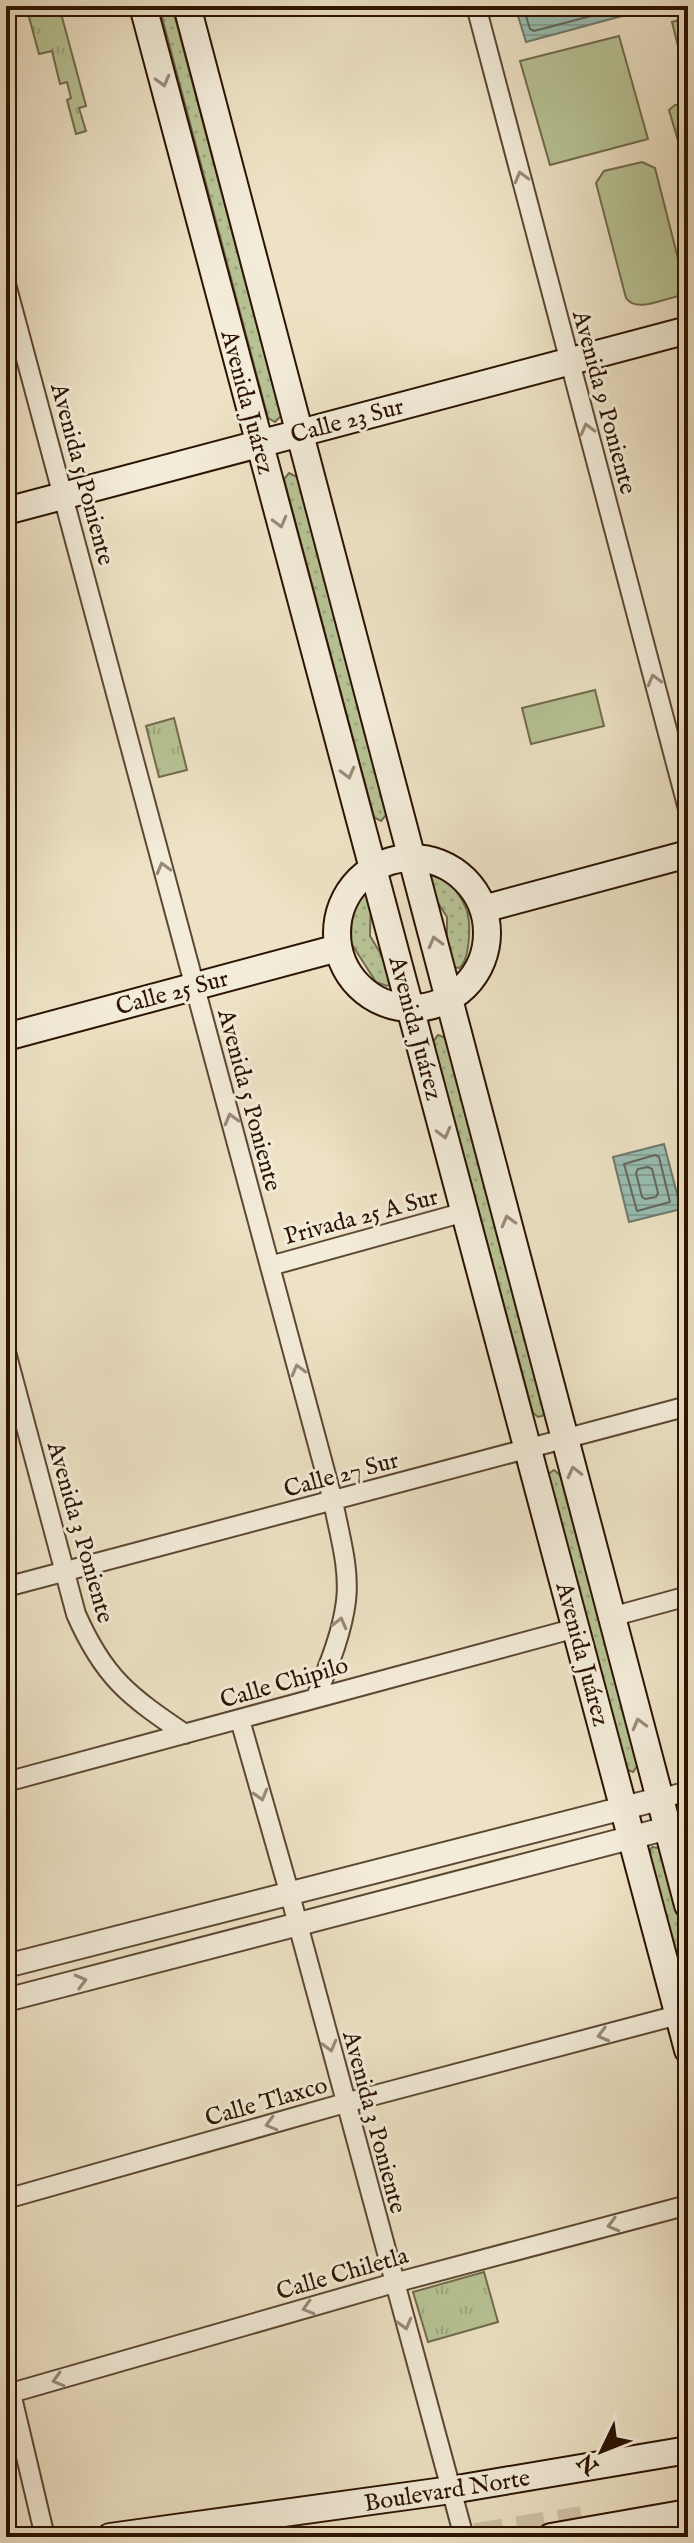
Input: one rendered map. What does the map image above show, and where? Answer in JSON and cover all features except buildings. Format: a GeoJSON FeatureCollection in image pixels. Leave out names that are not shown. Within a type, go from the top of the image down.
{"type":"FeatureCollection","features":[{"type":"Feature","properties":{"kind":"main road","name":"Avenida Juárez"},"geometry":{"type":"LineString","coordinates":[[143,6],[688,2050]]}},
{"type":"Feature","properties":{"kind":"main road","name":"Avenida Juárez"},"geometry":{"type":"LineString","coordinates":[[187,6],[659,1799],[678,1825],[688,1905]]}},
{"type":"Feature","properties":{"kind":"main road","name":"Calle 23 Sur"},"geometry":{"type":"LineString","coordinates":[[6,511],[688,330]]}},
{"type":"Feature","properties":{"kind":"main road"},"geometry":{"type":"LineString","coordinates":[[483,909],[688,854]]}},
{"type":"Feature","properties":{"kind":"main road"},"geometry":{"type":"LineString","coordinates":[[412,858],[435,861],[456,872],[472,888],[483,909],[487,929],[485,950],[478,969],[466,986],[449,998],[424,1007],[410,1008],[391,1005],[364,990],[345,967],[338,948],[337,928],[341,908],[350,890],[373,868],[392,860],[412,858]]}},
{"type":"Feature","properties":{"kind":"main road","name":"Calle 25 Sur"},"geometry":{"type":"LineString","coordinates":[[6,1037],[338,948]]}},
{"type":"Feature","properties":{"kind":"main road","name":"Boulevard Norte"},"geometry":{"type":"LineString","coordinates":[[110,2537],[451,2490],[688,2450]]}},
{"type":"Feature","properties":{"kind":"main road"},"geometry":{"type":"LineString","coordinates":[[551,2537],[688,2513]]}},
{"type":"Feature","properties":{"kind":"street","name":"Avenida 9 Poniente"},"geometry":{"type":"LineString","coordinates":[[476,6],[688,809]]}},
{"type":"Feature","properties":{"kind":"street","name":"Avenida 5 Poniente"},"geometry":{"type":"LineString","coordinates":[[6,284],[333,1501],[346,1572],[346,1601],[330,1661],[316,1697]]}},
{"type":"Feature","properties":{"kind":"street","name":"Privada 25 A Sur"},"geometry":{"type":"LineString","coordinates":[[270,1266],[465,1212]]}},
{"type":"Feature","properties":{"kind":"street","name":"Avenida 3 Poniente"},"geometry":{"type":"LineString","coordinates":[[6,1352],[76,1614],[90,1646],[110,1675],[130,1694],[185,1734]]}},
{"type":"Feature","properties":{"kind":"street","name":"Calle 27 Sur"},"geometry":{"type":"LineString","coordinates":[[6,1587],[688,1406]]}},
{"type":"Feature","properties":{"kind":"street"},"geometry":{"type":"LineString","coordinates":[[611,1617],[688,1596]]}},
{"type":"Feature","properties":{"kind":"street","name":"Calle Chipilo"},"geometry":{"type":"LineString","coordinates":[[6,1782],[576,1628]]}},
{"type":"Feature","properties":{"kind":"street","name":"Avenida 3 Poniente"},"geometry":{"type":"LineString","coordinates":[[240,1720],[464,2537]]}},
{"type":"Feature","properties":{"kind":"street"},"geometry":{"type":"LineString","coordinates":[[6,1966],[688,1791]]}},
{"type":"Feature","properties":{"kind":"street"},"geometry":{"type":"LineString","coordinates":[[6,2000],[678,1825]]}},
{"type":"Feature","properties":{"kind":"street","name":"Calle Tlaxco"},"geometry":{"type":"LineString","coordinates":[[6,2199],[345,2103],[678,2015]]}},
{"type":"Feature","properties":{"kind":"street","name":"Calle Chiletla"},"geometry":{"type":"LineString","coordinates":[[8,2390],[688,2205]]}},
{"type":"Feature","properties":{"kind":"street"},"geometry":{"type":"LineString","coordinates":[[8,2390],[45,2537]]}},
{"type":"Feature","properties":{"kind":"green space"},"geometry":{"type":"Polygon","coordinates":[[[26,6],[59,6],[86,106],[79,108],[86,131],[76,134],[67,100],[71,98],[67,82],[60,84],[52,51],[39,54],[26,6]]]}},
{"type":"Feature","properties":{"kind":"green space"},"geometry":{"type":"Polygon","coordinates":[[[159,6],[172,6],[281,416],[275,422],[268,418],[159,6]]]}},
{"type":"Feature","properties":{"kind":"green space"},"geometry":{"type":"Polygon","coordinates":[[[688,17],[688,52],[680,54],[672,22],[688,17]]]}},
{"type":"Feature","properties":{"kind":"green space"},"geometry":{"type":"Polygon","coordinates":[[[619,36],[648,139],[550,165],[520,61],[619,36]]]}},
{"type":"Feature","properties":{"kind":"green space"},"geometry":{"type":"Polygon","coordinates":[[[675,105],[688,105],[688,146],[679,144],[669,110],[675,105]]]}},
{"type":"Feature","properties":{"kind":"green space"},"geometry":{"type":"Polygon","coordinates":[[[642,162],[655,168],[685,286],[679,296],[643,305],[626,298],[596,183],[604,171],[642,162]]]}},
{"type":"Feature","properties":{"kind":"green space"},"geometry":{"type":"Polygon","coordinates":[[[289,473],[297,477],[387,814],[381,821],[374,817],[284,479],[289,473]]]}},
{"type":"Feature","properties":{"kind":"green space"},"geometry":{"type":"Polygon","coordinates":[[[595,690],[604,726],[531,744],[522,708],[595,690]]]}},
{"type":"Feature","properties":{"kind":"green space"},"geometry":{"type":"Polygon","coordinates":[[[174,718],[187,770],[159,777],[146,726],[174,718]]]}},
{"type":"Feature","properties":{"kind":"green space"},"geometry":{"type":"Polygon","coordinates":[[[434,871],[454,888],[467,911],[469,942],[459,968],[447,961],[447,917],[425,882],[428,873],[434,871]]]}},
{"type":"Feature","properties":{"kind":"green space"},"geometry":{"type":"Polygon","coordinates":[[[361,889],[371,896],[370,936],[393,974],[392,983],[387,986],[376,982],[351,943],[352,898],[361,889]]]}},
{"type":"Feature","properties":{"kind":"green space"},"geometry":{"type":"Polygon","coordinates":[[[438,1035],[446,1038],[545,1413],[542,1416],[533,1413],[433,1042],[438,1035]]]}},
{"type":"Feature","properties":{"kind":"green space"},"geometry":{"type":"Polygon","coordinates":[[[554,1470],[560,1475],[638,1765],[633,1772],[626,1769],[547,1475],[554,1470]]]}},
{"type":"Feature","properties":{"kind":"green space"},"geometry":{"type":"Polygon","coordinates":[[[652,1847],[659,1848],[661,1852],[688,1953],[688,1998],[648,1854],[652,1847]]]}},
{"type":"Feature","properties":{"kind":"green space"},"geometry":{"type":"Polygon","coordinates":[[[484,2272],[498,2322],[428,2342],[413,2292],[484,2272]]]}},
{"type":"Feature","properties":{"kind":"water"},"geometry":{"type":"Polygon","coordinates":[[[515,6],[659,6],[526,42],[515,6]]]}},
{"type":"Feature","properties":{"kind":"water"},"geometry":{"type":"Polygon","coordinates":[[[664,1144],[681,1209],[629,1222],[613,1157],[664,1144]]]}},
{"type":"Feature","properties":{"kind":"tunnel"},"geometry":{"type":"LineString","coordinates":[[476,2537],[582,2520]]}}]}
